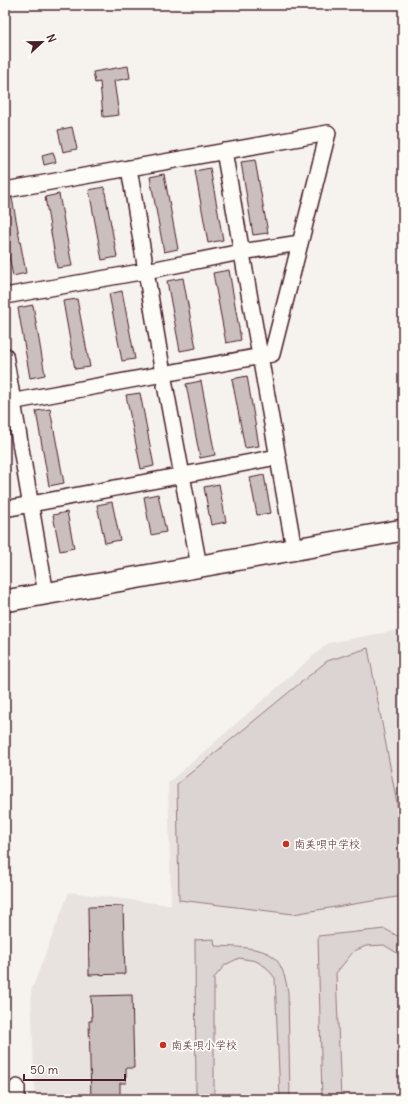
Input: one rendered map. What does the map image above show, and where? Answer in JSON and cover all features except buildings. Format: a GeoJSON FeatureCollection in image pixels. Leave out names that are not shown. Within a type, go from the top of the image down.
{"type":"FeatureCollection","features":[{"type":"Feature","properties":{"kind":"street"},"geometry":{"type":"LineString","coordinates":[[5,190],[328,133],[272,354],[9,402]]}},
{"type":"Feature","properties":{"kind":"street"},"geometry":{"type":"LineString","coordinates":[[224,151],[294,549]]}},
{"type":"Feature","properties":{"kind":"street"},"geometry":{"type":"LineString","coordinates":[[129,168],[163,374],[199,566]]}},
{"type":"Feature","properties":{"kind":"street"},"geometry":{"type":"LineString","coordinates":[[5,296],[241,252],[300,243]]}},
{"type":"Feature","properties":{"kind":"street"},"geometry":{"type":"LineString","coordinates":[[5,355],[9,402],[30,503],[46,594]]}},
{"type":"Feature","properties":{"kind":"street"},"geometry":{"type":"LineString","coordinates":[[5,509],[30,503],[277,458]]}},
{"type":"Feature","properties":{"kind":"street"},"geometry":{"type":"LineString","coordinates":[[5,601],[403,530]]}},
{"type":"Feature","properties":{"kind":"shaded area","name":"南美唄中学校"},"geometry":{"type":"Polygon","coordinates":[[[403,629],[403,1099],[35,1099],[31,991],[69,892],[171,905],[168,783],[328,643],[403,629]]]}},
{"type":"Feature","properties":{"kind":"shaded area"},"geometry":{"type":"Polygon","coordinates":[[[368,648],[403,836],[403,896],[293,914],[179,900],[177,784],[327,661],[368,648]]]}},
{"type":"Feature","properties":{"kind":"shaded area"},"geometry":{"type":"Polygon","coordinates":[[[385,929],[403,939],[403,958],[384,945],[366,946],[354,951],[336,973],[341,1099],[322,1099],[318,936],[385,929]]]}},
{"type":"Feature","properties":{"kind":"shaded area"},"geometry":{"type":"Polygon","coordinates":[[[214,939],[215,946],[254,949],[268,953],[274,957],[282,969],[288,992],[290,1099],[279,1099],[275,978],[266,967],[256,961],[239,958],[225,965],[214,978],[214,1097],[240,1099],[196,1099],[195,940],[214,939]]]}},
{"type":"Feature","properties":{"kind":"place","name":"南美唄中学校"},"geometry":{"type":"Point","coordinates":[286,844]}},
{"type":"Feature","properties":{"kind":"place","name":"南美唄小学校"},"geometry":{"type":"Point","coordinates":[163,1045]}}]}
